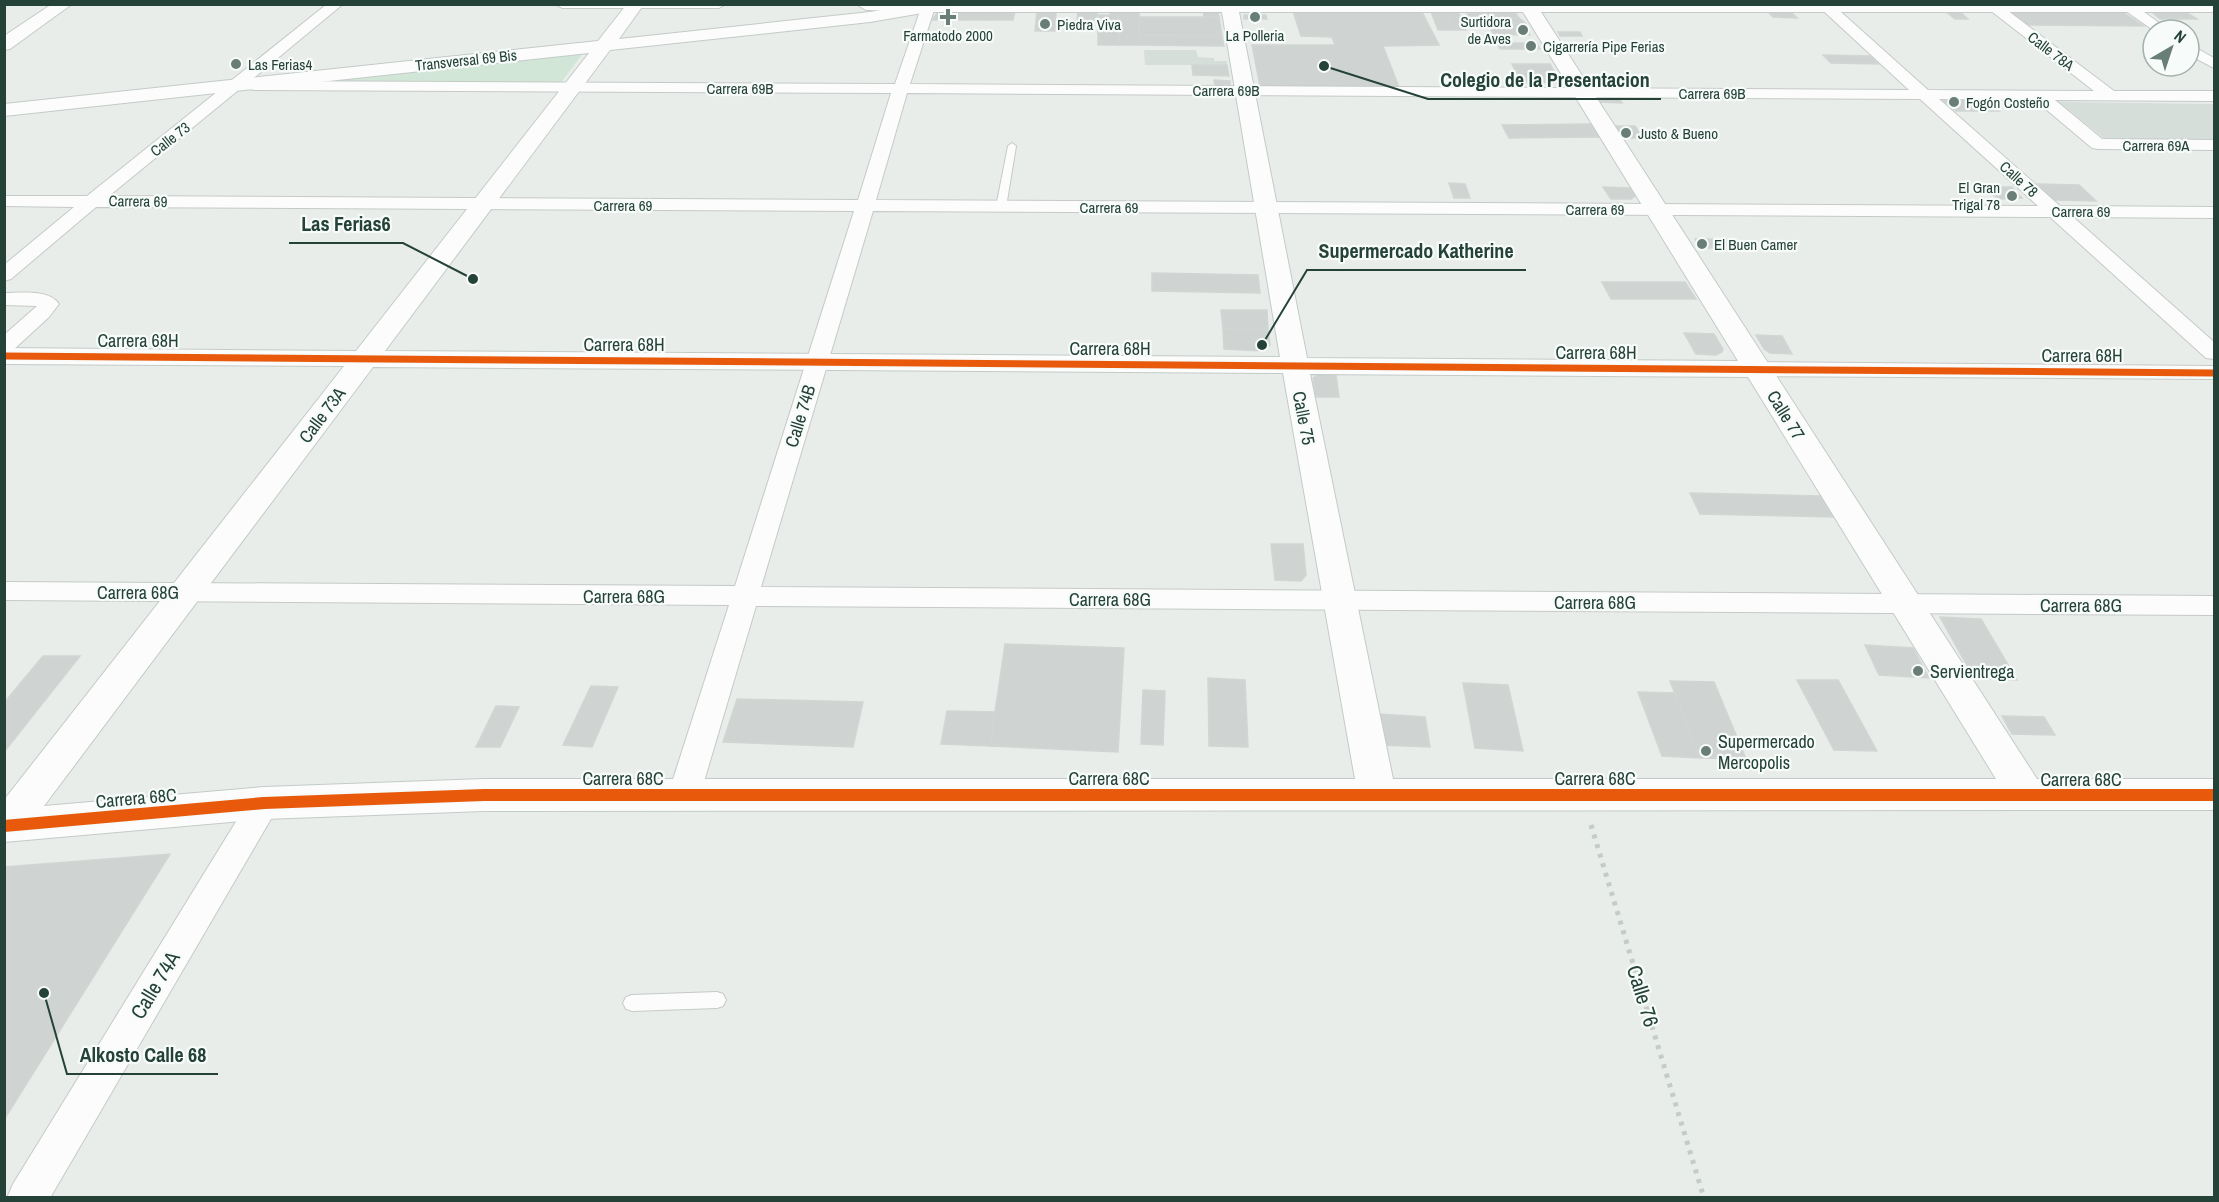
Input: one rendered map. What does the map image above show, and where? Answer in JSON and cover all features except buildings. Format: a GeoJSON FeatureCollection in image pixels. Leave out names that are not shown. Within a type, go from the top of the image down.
{"type":"FeatureCollection","features":[{"type":"Feature","properties":{"kind":"street"},"geometry":{"type":"LineString","coordinates":[[4,27],[39,4]]}},
{"type":"Feature","properties":{"kind":"street"},"geometry":{"type":"LineString","coordinates":[[4,45],[64,4]]}},
{"type":"Feature","properties":{"kind":"street","name":"Calle 73"},"geometry":{"type":"LineString","coordinates":[[4,275],[93,200],[336,4]]}},
{"type":"Feature","properties":{"kind":"street"},"geometry":{"type":"LineString","coordinates":[[562,4],[718,5]]}},
{"type":"Feature","properties":{"kind":"street","name":"Calle 73A"},"geometry":{"type":"LineString","coordinates":[[6,826],[636,5]]}},
{"type":"Feature","properties":{"kind":"street","name":"Calle 75"},"geometry":{"type":"LineString","coordinates":[[1230,5],[1294,366],[1377,795]]}},
{"type":"Feature","properties":{"kind":"street","name":"Calle 77"},"geometry":{"type":"LineString","coordinates":[[1527,5],[2026,795]]}},
{"type":"Feature","properties":{"kind":"street","name":"Calle 78"},"geometry":{"type":"LineString","coordinates":[[1824,5],[2214,353]]}},
{"type":"Feature","properties":{"kind":"street","name":"Transversal 69 Bis"},"geometry":{"type":"LineString","coordinates":[[4,110],[605,46],[867,9],[928,6],[2214,7]]}},
{"type":"Feature","properties":{"kind":"street","name":"Calle 74B"},"geometry":{"type":"LineString","coordinates":[[684,795],[928,6]]}},
{"type":"Feature","properties":{"kind":"street"},"geometry":{"type":"LineString","coordinates":[[2124,6],[2143,18]]}},
{"type":"Feature","properties":{"kind":"street","name":"Calle 78A"},"geometry":{"type":"LineString","coordinates":[[1993,7],[2110,95]]}},
{"type":"Feature","properties":{"kind":"street"},"geometry":{"type":"LineString","coordinates":[[2201,56],[2214,64]]}},
{"type":"Feature","properties":{"kind":"street","name":"Carrera 69B"},"geometry":{"type":"LineString","coordinates":[[238,85],[2214,96]]}},
{"type":"Feature","properties":{"kind":"street","name":"Carrera 69A"},"geometry":{"type":"LineString","coordinates":[[2039,95],[2098,144],[2214,145]]}},
{"type":"Feature","properties":{"kind":"street","name":"Carrera 69"},"geometry":{"type":"LineString","coordinates":[[4,201],[2214,212]]}},
{"type":"Feature","properties":{"kind":"street"},"geometry":{"type":"LineString","coordinates":[[4,299],[42,300],[49,304],[42,313],[4,346]]}},
{"type":"Feature","properties":{"kind":"street","name":"Carrera 68H"},"geometry":{"type":"LineString","coordinates":[[4,356],[2214,373]]}},
{"type":"Feature","properties":{"kind":"street","name":"Carrera 68G"},"geometry":{"type":"LineString","coordinates":[[4,591],[2214,606]]}},
{"type":"Feature","properties":{"kind":"street","name":"Carrera 68C"},"geometry":{"type":"LineString","coordinates":[[6,826],[264,803],[484,795],[2214,795]]}},
{"type":"Feature","properties":{"kind":"street","name":"Calle 74A"},"geometry":{"type":"LineString","coordinates":[[27,1197],[264,803]]}},
{"type":"Feature","properties":{"kind":"lane"},"geometry":{"type":"LineString","coordinates":[[1001,207],[1012,146]]}},
{"type":"Feature","properties":{"kind":"lane"},"geometry":{"type":"LineString","coordinates":[[632,1003],[717,1000]]}},
{"type":"Feature","properties":{"kind":"shaded area"},"geometry":{"type":"Polygon","coordinates":[[[1144,50],[1196,50],[1198,57],[1227,61],[1227,65],[1145,65],[1144,50]]]}},
{"type":"Feature","properties":{"kind":"shaded area"},"geometry":{"type":"Polygon","coordinates":[[[2059,102],[2214,104],[2214,140],[2106,140],[2059,102]]]}},
{"type":"Feature","properties":{"kind":"green space"},"geometry":{"type":"Polygon","coordinates":[[[583,53],[560,84],[326,82],[583,53]]]}},
{"type":"Feature","properties":{"kind":"cycle path"},"geometry":{"type":"LineString","coordinates":[[4,356],[2214,373]]}},
{"type":"Feature","properties":{"kind":"cycle path"},"geometry":{"type":"LineString","coordinates":[[4,826],[264,803],[484,795],[2214,795]]}},
{"type":"Feature","properties":{"kind":"place","name":"Farmatodo 2000"},"geometry":{"type":"Point","coordinates":[948,17]}},
{"type":"Feature","properties":{"kind":"place","name":"La Polleria"},"geometry":{"type":"Point","coordinates":[1255,17]}},
{"type":"Feature","properties":{"kind":"place","name":"Piedra Viva"},"geometry":{"type":"Point","coordinates":[1045,24]}},
{"type":"Feature","properties":{"kind":"place","name":"Surtidora de Aves"},"geometry":{"type":"Point","coordinates":[1523,30]}},
{"type":"Feature","properties":{"kind":"place","name":"Cigarrería Pipe Ferias"},"geometry":{"type":"Point","coordinates":[1531,46]}},
{"type":"Feature","properties":{"kind":"place","name":"Las Ferias4"},"geometry":{"type":"Point","coordinates":[236,64]}},
{"type":"Feature","properties":{"kind":"place","name":"Colegio de la Presentacion"},"geometry":{"type":"Point","coordinates":[1324,66]}},
{"type":"Feature","properties":{"kind":"place","name":"Fogón Costeño"},"geometry":{"type":"Point","coordinates":[1954,102]}},
{"type":"Feature","properties":{"kind":"place","name":"Justo & Bueno"},"geometry":{"type":"Point","coordinates":[1626,133]}},
{"type":"Feature","properties":{"kind":"place","name":"El Gran Trigal 78"},"geometry":{"type":"Point","coordinates":[2012,196]}},
{"type":"Feature","properties":{"kind":"place","name":"El Buen Camer"},"geometry":{"type":"Point","coordinates":[1702,244]}},
{"type":"Feature","properties":{"kind":"place","name":"Las Ferias6"},"geometry":{"type":"Point","coordinates":[473,279]}},
{"type":"Feature","properties":{"kind":"place","name":"Supermercado Katherine"},"geometry":{"type":"Point","coordinates":[1262,345]}},
{"type":"Feature","properties":{"kind":"place","name":"Servientrega"},"geometry":{"type":"Point","coordinates":[1918,671]}},
{"type":"Feature","properties":{"kind":"place","name":"Supermercado Mercopolis"},"geometry":{"type":"Point","coordinates":[1706,751]}},
{"type":"Feature","properties":{"kind":"place","name":"Alkosto Calle 68"},"geometry":{"type":"Point","coordinates":[44,993]}}]}
